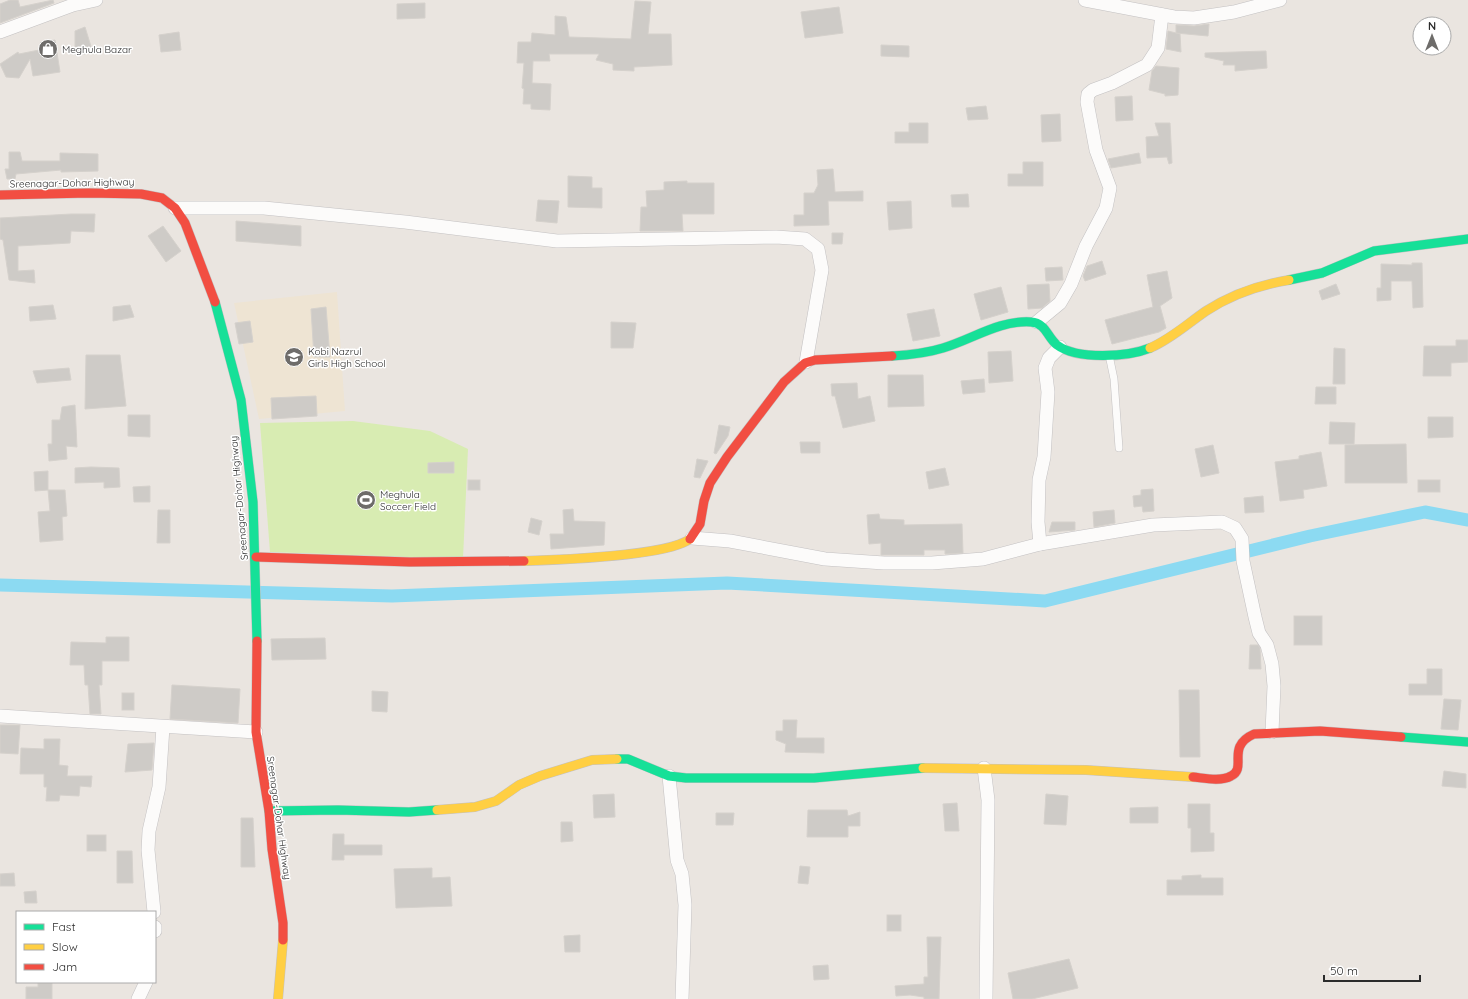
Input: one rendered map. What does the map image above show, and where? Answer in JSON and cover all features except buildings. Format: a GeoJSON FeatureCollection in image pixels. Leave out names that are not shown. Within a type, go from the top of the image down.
{"type":"FeatureCollection","features":[{"type":"Feature","properties":{"kind":"street"},"geometry":{"type":"LineString","coordinates":[[0,32],[73,5],[96,0]]}},
{"type":"Feature","properties":{"kind":"street"},"geometry":{"type":"LineString","coordinates":[[1085,0],[1174,17],[1200,17],[1234,12],[1280,0]]}},
{"type":"Feature","properties":{"kind":"street"},"geometry":{"type":"LineString","coordinates":[[1037,322],[1060,303],[1072,284],[1086,246],[1106,208],[1110,188],[1096,150],[1087,102],[1088,94],[1092,90],[1112,83],[1147,65],[1158,48],[1162,15]]}},
{"type":"Feature","properties":{"kind":"street","name":"Sreenagar-Dohar Highway"},"geometry":{"type":"LineString","coordinates":[[0,195],[89,193],[141,194],[162,198],[175,208],[185,223],[219,312],[241,400],[253,502],[257,617],[256,732],[269,811],[272,849],[283,923],[278,999]]}},
{"type":"Feature","properties":{"kind":"street"},"geometry":{"type":"LineString","coordinates":[[175,208],[264,208],[405,222],[557,241],[776,237],[805,239],[818,249],[822,270],[806,362]]}},
{"type":"Feature","properties":{"kind":"street"},"geometry":{"type":"LineString","coordinates":[[256,557],[398,563],[525,563],[618,556],[683,544],[692,538],[699,530],[704,498],[722,462],[774,396],[796,370],[806,362],[896,356],[933,351],[1009,323],[1037,322],[1046,328],[1052,340],[1060,347],[1076,352],[1109,354],[1137,352],[1162,344],[1206,312],[1243,291],[1330,271],[1365,254],[1385,248],[1468,239]]}},
{"type":"Feature","properties":{"kind":"street"},"geometry":{"type":"LineString","coordinates":[[1040,544],[1038,522],[1039,480],[1044,457],[1048,392],[1045,368],[1049,358],[1060,347]]}},
{"type":"Feature","properties":{"kind":"street"},"geometry":{"type":"LineString","coordinates":[[692,538],[730,541],[825,559],[884,563],[932,563],[983,559],[1040,544],[1153,525],[1222,522],[1235,528],[1242,539],[1243,561],[1255,617],[1259,633],[1267,645],[1272,664],[1274,686],[1272,732]]}},
{"type":"Feature","properties":{"kind":"street"},"geometry":{"type":"LineString","coordinates":[[0,716],[256,732]]}},
{"type":"Feature","properties":{"kind":"street"},"geometry":{"type":"LineString","coordinates":[[154,911],[148,850],[149,831],[159,787],[163,727]]}},
{"type":"Feature","properties":{"kind":"street"},"geometry":{"type":"LineString","coordinates":[[269,811],[338,810],[410,812],[475,807],[496,801],[519,785],[540,776],[592,760],[628,759],[669,776],[686,778],[798,779],[836,777],[900,769],[984,768],[1086,770],[1220,779],[1234,776],[1238,769],[1239,742],[1244,737],[1272,732],[1320,731],[1468,742]]}},
{"type":"Feature","properties":{"kind":"street"},"geometry":{"type":"LineString","coordinates":[[984,768],[988,800],[986,999]]}},
{"type":"Feature","properties":{"kind":"street"},"geometry":{"type":"LineString","coordinates":[[669,776],[677,860],[682,874],[685,905],[682,999]]}},
{"type":"Feature","properties":{"kind":"street"},"geometry":{"type":"LineString","coordinates":[[138,999],[146,983]]}},
{"type":"Feature","properties":{"kind":"lane"},"geometry":{"type":"LineString","coordinates":[[1109,354],[1114,379],[1119,448]]}},
{"type":"Feature","properties":{"kind":"shaded area","name":"Kobi Nazrul Girls High School"},"geometry":{"type":"Polygon","coordinates":[[[337,292],[345,411],[259,419],[234,303],[337,292]]]}},
{"type":"Feature","properties":{"kind":"green space","name":"Meghula Soccer Field"},"geometry":{"type":"Polygon","coordinates":[[[353,421],[430,431],[468,449],[463,559],[270,552],[260,423],[353,421]]]}},
{"type":"Feature","properties":{"kind":"waterway"},"geometry":{"type":"LineString","coordinates":[[0,585],[392,596],[727,583],[1045,601],[1310,536],[1425,512],[1468,520]]}},
{"type":"Feature","properties":{"kind":"traffic: fast"},"geometry":{"type":"LineString","coordinates":[[1289,280],[1322,273],[1374,251],[1468,239]]}},
{"type":"Feature","properties":{"kind":"traffic: fast"},"geometry":{"type":"LineString","coordinates":[[215,302],[241,400],[253,502],[257,641]]}},
{"type":"Feature","properties":{"kind":"traffic: fast"},"geometry":{"type":"LineString","coordinates":[[892,356],[918,354],[937,350],[997,327],[1019,322],[1031,322],[1040,325],[1057,345],[1066,350],[1077,353],[1103,356],[1141,351],[1150,348]]}},
{"type":"Feature","properties":{"kind":"traffic: fast"},"geometry":{"type":"LineString","coordinates":[[1401,737],[1468,742]]}},
{"type":"Feature","properties":{"kind":"traffic: fast"},"geometry":{"type":"LineString","coordinates":[[617,759],[628,759],[669,776],[686,778],[814,778],[923,768]]}},
{"type":"Feature","properties":{"kind":"traffic: fast"},"geometry":{"type":"LineString","coordinates":[[269,811],[338,810],[409,812],[437,810]]}},
{"type":"Feature","properties":{"kind":"traffic: slow"},"geometry":{"type":"LineString","coordinates":[[1150,348],[1179,331],[1206,311],[1236,295],[1256,288],[1289,280]]}},
{"type":"Feature","properties":{"kind":"traffic: slow"},"geometry":{"type":"LineString","coordinates":[[524,561],[585,558],[636,553],[678,545],[690,539]]}},
{"type":"Feature","properties":{"kind":"traffic: slow"},"geometry":{"type":"LineString","coordinates":[[437,810],[475,807],[496,801],[519,785],[540,776],[592,760],[617,759]]}},
{"type":"Feature","properties":{"kind":"traffic: slow"},"geometry":{"type":"LineString","coordinates":[[923,768],[1086,770],[1193,777]]}},
{"type":"Feature","properties":{"kind":"traffic: slow"},"geometry":{"type":"LineString","coordinates":[[278,999],[283,940]]}},
{"type":"Feature","properties":{"kind":"traffic: jam"},"geometry":{"type":"LineString","coordinates":[[0,195],[89,193],[141,194],[162,198],[175,208],[185,223],[215,302]]}},
{"type":"Feature","properties":{"kind":"traffic: jam"},"geometry":{"type":"LineString","coordinates":[[690,539],[700,524],[704,501],[710,483],[727,457],[784,382],[805,363],[815,360],[892,356]]}},
{"type":"Feature","properties":{"kind":"traffic: jam"},"geometry":{"type":"LineString","coordinates":[[256,557],[410,562],[524,561]]}},
{"type":"Feature","properties":{"kind":"traffic: jam"},"geometry":{"type":"LineString","coordinates":[[257,641],[256,732],[269,811],[272,849],[283,923],[283,940]]}},
{"type":"Feature","properties":{"kind":"traffic: jam"},"geometry":{"type":"LineString","coordinates":[[1193,777],[1222,779],[1231,776],[1238,768],[1238,751],[1241,745],[1245,739],[1254,734],[1320,731],[1401,737]]}},
{"type":"Feature","properties":{"kind":"place","name":"Meghula Bazar"},"geometry":{"type":"Point","coordinates":[48,49]}},
{"type":"Feature","properties":{"kind":"place","name":"Kobi Nazrul Girls High School"},"geometry":{"type":"Point","coordinates":[294,357]}},
{"type":"Feature","properties":{"kind":"place","name":"Meghula Soccer Field"},"geometry":{"type":"Point","coordinates":[366,500]}}]}
